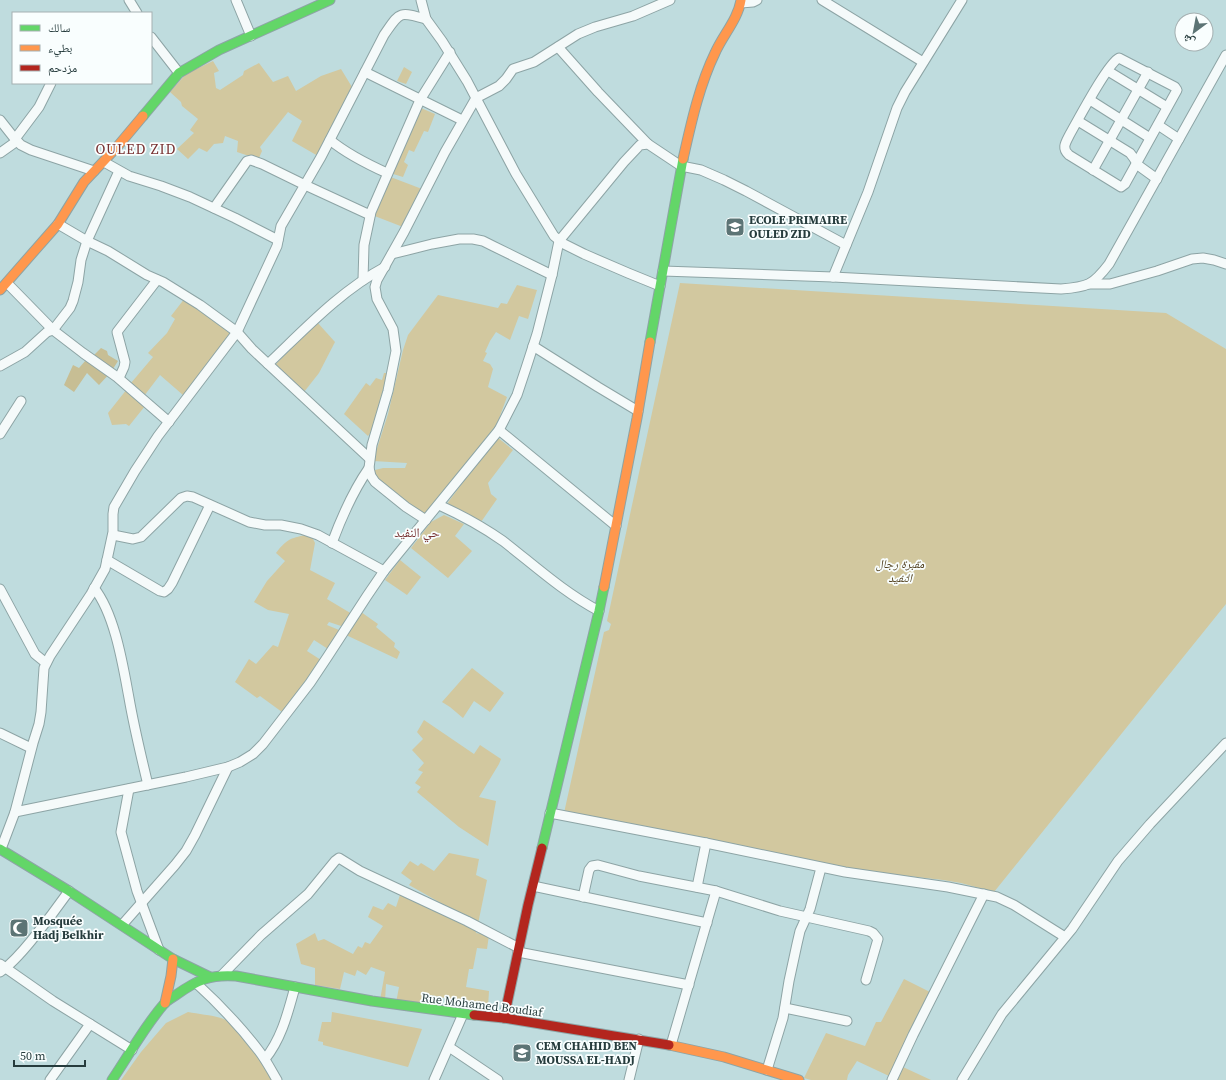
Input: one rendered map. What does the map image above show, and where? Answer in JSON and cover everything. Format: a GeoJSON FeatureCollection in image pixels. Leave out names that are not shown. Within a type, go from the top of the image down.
{"type":"FeatureCollection","features":[{"type":"Feature","properties":{"kind":"street"},"geometry":{"type":"LineString","coordinates":[[129,0],[136,12]]}},
{"type":"Feature","properties":{"kind":"street"},"geometry":{"type":"LineString","coordinates":[[236,0],[251,36]]}},
{"type":"Feature","properties":{"kind":"street"},"geometry":{"type":"LineString","coordinates":[[0,290],[58,224],[84,182],[104,162],[179,72],[219,50],[330,0]]}},
{"type":"Feature","properties":{"kind":"street"},"geometry":{"type":"LineString","coordinates":[[421,0],[426,19],[450,52],[516,174],[551,232],[559,241],[603,262],[660,286]]}},
{"type":"Feature","properties":{"kind":"street"},"geometry":{"type":"LineString","coordinates":[[426,520],[406,507],[375,482],[370,476],[369,458],[388,391],[396,351],[393,329],[382,310],[376,293],[375,287],[378,280],[462,120],[476,98],[499,86],[513,69],[534,62],[587,29],[633,16],[670,0]]}},
{"type":"Feature","properties":{"kind":"street"},"geometry":{"type":"LineString","coordinates":[[504,1018],[550,813],[599,611],[638,411],[664,271],[681,166],[688,136],[715,52],[741,1],[753,2],[757,0]]}},
{"type":"Feature","properties":{"kind":"street"},"geometry":{"type":"LineString","coordinates":[[822,0],[923,62]]}},
{"type":"Feature","properties":{"kind":"street"},"geometry":{"type":"LineString","coordinates":[[833,277],[868,192],[897,108],[923,62],[962,0]]}},
{"type":"Feature","properties":{"kind":"street"},"geometry":{"type":"LineString","coordinates":[[210,977],[173,959],[122,924],[0,849],[16,812],[41,712],[44,668],[105,569],[112,535],[114,507],[135,471],[169,422],[237,332],[277,246],[281,226],[330,140],[384,35],[397,16],[402,14],[409,14],[426,19]]}},
{"type":"Feature","properties":{"kind":"street"},"geometry":{"type":"LineString","coordinates":[[152,38],[179,72]]}},
{"type":"Feature","properties":{"kind":"street"},"geometry":{"type":"LineString","coordinates":[[558,47],[598,92],[648,144],[681,166],[701,170],[724,180],[846,246]]}},
{"type":"Feature","properties":{"kind":"street"},"geometry":{"type":"LineString","coordinates":[[363,280],[364,245],[370,215],[420,100],[450,52]]}},
{"type":"Feature","properties":{"kind":"street"},"geometry":{"type":"LineString","coordinates":[[1090,284],[1097,279],[1110,264],[1226,54]]}},
{"type":"Feature","properties":{"kind":"street"},"geometry":{"type":"LineString","coordinates":[[1119,58],[1148,72],[1176,89],[1176,93],[1137,164],[1125,184],[1121,187],[1069,155],[1065,152],[1064,147],[1108,71],[1115,60],[1119,58]]}},
{"type":"Feature","properties":{"kind":"street"},"geometry":{"type":"LineString","coordinates":[[1108,71],[1167,107]]}},
{"type":"Feature","properties":{"kind":"street"},"geometry":{"type":"LineString","coordinates":[[365,72],[462,120]]}},
{"type":"Feature","properties":{"kind":"street"},"geometry":{"type":"LineString","coordinates":[[1093,170],[1148,72]]}},
{"type":"Feature","properties":{"kind":"street"},"geometry":{"type":"LineString","coordinates":[[0,153],[16,140],[39,107],[50,84]]}},
{"type":"Feature","properties":{"kind":"street"},"geometry":{"type":"LineString","coordinates":[[1090,100],[1150,138]]}},
{"type":"Feature","properties":{"kind":"street"},"geometry":{"type":"LineString","coordinates":[[0,120],[21,145],[31,150],[94,171]]}},
{"type":"Feature","properties":{"kind":"street"},"geometry":{"type":"LineString","coordinates":[[1078,121],[1130,153],[1139,166],[1156,179]]}},
{"type":"Feature","properties":{"kind":"street"},"geometry":{"type":"LineString","coordinates":[[1158,125],[1179,139]]}},
{"type":"Feature","properties":{"kind":"street"},"geometry":{"type":"LineString","coordinates":[[330,140],[366,163],[387,173]]}},
{"type":"Feature","properties":{"kind":"street"},"geometry":{"type":"LineString","coordinates":[[16,812],[228,767],[253,754],[267,739],[321,667],[384,571],[500,430],[517,395],[533,346],[552,275],[559,241],[637,147],[648,144]]}},
{"type":"Feature","properties":{"kind":"street"},"geometry":{"type":"LineString","coordinates":[[214,208],[249,160],[266,165],[370,215]]}},
{"type":"Feature","properties":{"kind":"street"},"geometry":{"type":"LineString","coordinates":[[104,162],[129,176],[180,193],[214,208],[278,240]]}},
{"type":"Feature","properties":{"kind":"street"},"geometry":{"type":"LineString","coordinates":[[0,366],[25,352],[47,332],[53,330],[72,304],[78,282],[81,260],[87,241],[119,171]]}},
{"type":"Feature","properties":{"kind":"street"},"geometry":{"type":"LineString","coordinates":[[58,224],[108,251],[200,305],[237,332],[252,349],[369,458]]}},
{"type":"Feature","properties":{"kind":"street"},"geometry":{"type":"LineString","coordinates":[[392,254],[432,244],[459,239],[473,239],[483,241],[552,275]]}},
{"type":"Feature","properties":{"kind":"street"},"geometry":{"type":"LineString","coordinates":[[664,271],[833,277],[1061,289],[1077,288],[1090,284],[1110,284],[1157,271],[1192,259],[1203,258],[1226,264]]}},
{"type":"Feature","properties":{"kind":"street"},"geometry":{"type":"LineString","coordinates":[[268,364],[333,303],[363,280],[385,267]]}},
{"type":"Feature","properties":{"kind":"street"},"geometry":{"type":"LineString","coordinates":[[119,378],[125,362],[118,332],[157,280]]}},
{"type":"Feature","properties":{"kind":"street"},"geometry":{"type":"LineString","coordinates":[[6,283],[53,330],[119,378],[169,422]]}},
{"type":"Feature","properties":{"kind":"street"},"geometry":{"type":"LineString","coordinates":[[533,346],[638,411]]}},
{"type":"Feature","properties":{"kind":"street"},"geometry":{"type":"LineString","coordinates":[[0,434],[21,402]]}},
{"type":"Feature","properties":{"kind":"street"},"geometry":{"type":"LineString","coordinates":[[500,430],[616,526]]}},
{"type":"Feature","properties":{"kind":"street"},"geometry":{"type":"LineString","coordinates":[[332,543],[348,503],[369,468]]}},
{"type":"Feature","properties":{"kind":"street"},"geometry":{"type":"LineString","coordinates":[[112,535],[133,539],[141,537],[148,529],[187,496],[193,497],[249,522],[265,525],[282,525],[301,529],[318,535],[384,571]]}},
{"type":"Feature","properties":{"kind":"street"},"geometry":{"type":"LineString","coordinates":[[107,560],[164,592],[172,583],[210,505]]}},
{"type":"Feature","properties":{"kind":"street"},"geometry":{"type":"LineString","coordinates":[[439,505],[490,532],[564,589],[587,605],[599,611]]}},
{"type":"Feature","properties":{"kind":"street"},"geometry":{"type":"LineString","coordinates":[[94,588],[101,598],[106,610],[123,663],[148,785]]}},
{"type":"Feature","properties":{"kind":"street"},"geometry":{"type":"LineString","coordinates":[[0,589],[35,654],[46,663]]}},
{"type":"Feature","properties":{"kind":"street"},"geometry":{"type":"LineString","coordinates":[[0,733],[31,748]]}},
{"type":"Feature","properties":{"kind":"street"},"geometry":{"type":"LineString","coordinates":[[962,1080],[1002,1014],[1065,937],[1108,874],[1150,824],[1226,744]]}},
{"type":"Feature","properties":{"kind":"street"},"geometry":{"type":"LineString","coordinates":[[122,924],[186,851],[228,767]]}},
{"type":"Feature","properties":{"kind":"street"},"geometry":{"type":"LineString","coordinates":[[129,789],[121,832],[141,903],[149,920],[159,950]]}},
{"type":"Feature","properties":{"kind":"street"},"geometry":{"type":"LineString","coordinates":[[550,813],[706,843],[821,868],[948,887],[984,894],[1004,900],[1065,937]]}},
{"type":"Feature","properties":{"kind":"street"},"geometry":{"type":"LineString","coordinates":[[697,887],[706,843]]}},
{"type":"Feature","properties":{"kind":"street"},"geometry":{"type":"LineString","coordinates":[[222,975],[261,935],[308,894],[335,860],[339,858],[360,871],[460,918],[519,950],[688,985]]}},
{"type":"Feature","properties":{"kind":"street"},"geometry":{"type":"LineString","coordinates":[[582,897],[589,870],[592,866],[598,865],[639,876],[716,891],[780,911],[869,931],[878,939],[866,980]]}},
{"type":"Feature","properties":{"kind":"street"},"geometry":{"type":"LineString","coordinates":[[767,1070],[783,1018],[792,962],[800,931],[810,909],[821,868]]}},
{"type":"Feature","properties":{"kind":"street"},"geometry":{"type":"LineString","coordinates":[[533,886],[707,923]]}},
{"type":"Feature","properties":{"kind":"street"},"geometry":{"type":"LineString","coordinates":[[69,891],[24,950],[2,968],[132,1050]]}},
{"type":"Feature","properties":{"kind":"street"},"geometry":{"type":"LineString","coordinates":[[671,1045],[716,891]]}},
{"type":"Feature","properties":{"kind":"street"},"geometry":{"type":"LineString","coordinates":[[892,1080],[916,1028],[984,894]]}},
{"type":"Feature","properties":{"kind":"street","name":"Rue Mohamed Boudiaf"},"geometry":{"type":"LineString","coordinates":[[165,1003],[173,959]]}},
{"type":"Feature","properties":{"kind":"street","name":"Rue Mohamed Boudiaf"},"geometry":{"type":"LineString","coordinates":[[112,1080],[146,1028],[165,1003],[186,988],[196,983],[210,977],[222,975],[236,976],[372,1001],[463,1014],[504,1018],[639,1039],[724,1057],[799,1080]]}},
{"type":"Feature","properties":{"kind":"street"},"geometry":{"type":"LineString","coordinates":[[196,983],[228,1014],[265,1059],[277,1080]]}},
{"type":"Feature","properties":{"kind":"street"},"geometry":{"type":"LineString","coordinates":[[265,1059],[273,1048],[282,1028],[295,987]]}},
{"type":"Feature","properties":{"kind":"street"},"geometry":{"type":"LineString","coordinates":[[785,1008],[847,1021]]}},
{"type":"Feature","properties":{"kind":"street"},"geometry":{"type":"LineString","coordinates":[[434,1080],[463,1014]]}},
{"type":"Feature","properties":{"kind":"street"},"geometry":{"type":"LineString","coordinates":[[50,1080],[90,1024]]}},
{"type":"Feature","properties":{"kind":"street"},"geometry":{"type":"LineString","coordinates":[[629,1080],[639,1039]]}},
{"type":"Feature","properties":{"kind":"street"},"geometry":{"type":"LineString","coordinates":[[449,1047],[498,1080]]}},
{"type":"Feature","properties":{"kind":"green space"},"geometry":{"type":"Polygon","coordinates":[[[213,61],[219,71],[214,73],[216,88],[220,90],[243,75],[244,71],[259,63],[273,82],[288,76],[296,91],[321,76],[341,69],[352,87],[318,156],[292,141],[302,121],[288,112],[260,147],[262,151],[259,158],[237,152],[238,141],[225,136],[223,143],[214,144],[207,152],[199,148],[188,159],[177,149],[194,133],[190,130],[198,119],[182,106],[181,102],[170,92],[186,74],[213,61]]]}},
{"type":"Feature","properties":{"kind":"green space"},"geometry":{"type":"Polygon","coordinates":[[[404,67],[412,72],[406,84],[397,81],[404,67]]]}},
{"type":"Feature","properties":{"kind":"green space"},"geometry":{"type":"Polygon","coordinates":[[[421,108],[435,114],[428,132],[424,131],[414,152],[409,150],[404,162],[408,165],[403,177],[390,173],[421,108]]]}},
{"type":"Feature","properties":{"kind":"green space"},"geometry":{"type":"Polygon","coordinates":[[[388,176],[422,189],[403,227],[372,215],[388,176]]]}},
{"type":"Feature","properties":{"kind":"green space","name":"مقبرة رجال النفيد"},"geometry":{"type":"Polygon","coordinates":[[[680,283],[1166,313],[1226,349],[1226,604],[994,892],[961,883],[943,880],[856,870],[564,813],[604,632],[609,630],[611,624],[607,621],[680,283]]]}},
{"type":"Feature","properties":{"kind":"green space"},"geometry":{"type":"Polygon","coordinates":[[[517,285],[537,290],[528,319],[519,316],[510,340],[496,332],[485,352],[487,353],[483,361],[490,364],[493,369],[488,387],[507,397],[497,424],[426,515],[413,516],[398,507],[381,490],[374,475],[375,470],[383,468],[405,468],[407,463],[373,461],[388,414],[408,335],[438,295],[498,308],[501,303],[507,304],[517,285]]]}},
{"type":"Feature","properties":{"kind":"green space"},"geometry":{"type":"Polygon","coordinates":[[[185,298],[232,335],[183,395],[160,375],[144,396],[131,383],[153,357],[148,353],[167,333],[175,319],[171,316],[185,298]]]}},
{"type":"Feature","properties":{"kind":"green space"},"geometry":{"type":"Polygon","coordinates":[[[317,322],[335,342],[319,373],[304,392],[274,366],[317,322]]]}},
{"type":"Feature","properties":{"kind":"green space"},"geometry":{"type":"Polygon","coordinates":[[[384,373],[387,373],[374,428],[368,436],[344,414],[366,383],[370,386],[376,378],[382,380],[384,373]]]}},
{"type":"Feature","properties":{"kind":"green space"},"geometry":{"type":"Polygon","coordinates":[[[127,389],[145,406],[129,426],[126,424],[112,425],[108,413],[127,389]]]}},
{"type":"Feature","properties":{"kind":"green space"},"geometry":{"type":"Polygon","coordinates":[[[497,437],[513,450],[488,483],[491,494],[497,499],[481,522],[446,505],[497,437]]]}},
{"type":"Feature","properties":{"kind":"green space"},"geometry":{"type":"Polygon","coordinates":[[[444,515],[464,524],[455,536],[472,551],[448,578],[411,548],[431,522],[444,515]]]}},
{"type":"Feature","properties":{"kind":"green space"},"geometry":{"type":"Polygon","coordinates":[[[311,535],[315,543],[310,570],[335,583],[327,599],[352,614],[344,627],[329,622],[327,625],[339,630],[328,649],[314,640],[307,651],[321,660],[282,712],[260,696],[257,698],[235,682],[249,659],[256,664],[273,645],[278,647],[289,614],[268,610],[254,602],[267,581],[285,561],[276,553],[289,540],[311,535]]]}},
{"type":"Feature","properties":{"kind":"green space"},"geometry":{"type":"Polygon","coordinates":[[[400,560],[421,577],[407,595],[385,580],[400,560]]]}},
{"type":"Feature","properties":{"kind":"green space"},"geometry":{"type":"Polygon","coordinates":[[[361,612],[378,624],[376,627],[395,643],[394,647],[400,652],[397,659],[346,635],[361,612]]]}},
{"type":"Feature","properties":{"kind":"green space"},"geometry":{"type":"Polygon","coordinates":[[[472,668],[504,693],[490,712],[474,701],[463,718],[442,702],[472,668]]]}},
{"type":"Feature","properties":{"kind":"green space"},"geometry":{"type":"Polygon","coordinates":[[[424,720],[474,754],[480,745],[501,759],[479,797],[496,801],[488,846],[459,827],[417,792],[421,787],[415,783],[423,772],[418,770],[424,763],[412,750],[423,739],[417,732],[424,720]]]}},
{"type":"Feature","properties":{"kind":"green space"},"geometry":{"type":"Polygon","coordinates":[[[449,853],[479,859],[476,875],[487,880],[478,924],[409,885],[412,881],[401,873],[410,861],[418,866],[421,863],[434,871],[449,853]]]}},
{"type":"Feature","properties":{"kind":"green space"},"geometry":{"type":"Polygon","coordinates":[[[401,892],[477,929],[476,933],[489,935],[487,949],[477,948],[473,969],[469,969],[466,987],[489,991],[488,1007],[430,995],[427,1009],[396,1003],[399,987],[386,984],[385,1001],[380,1000],[385,972],[371,967],[366,975],[357,970],[355,976],[344,972],[340,989],[315,985],[315,968],[301,964],[296,944],[315,933],[318,941],[324,939],[353,954],[358,946],[362,948],[365,942],[370,944],[383,926],[368,917],[373,906],[383,910],[388,903],[396,907],[401,892]]]}},
{"type":"Feature","properties":{"kind":"green space"},"geometry":{"type":"Polygon","coordinates":[[[904,979],[930,992],[889,1076],[857,1061],[848,1075],[847,1080],[811,1080],[804,1078],[826,1033],[865,1046],[876,1022],[881,1022],[904,979]]]}},
{"type":"Feature","properties":{"kind":"green space"},"geometry":{"type":"Polygon","coordinates":[[[188,1012],[221,1018],[236,1028],[251,1045],[275,1080],[121,1080],[141,1052],[166,1023],[188,1012]]]}},
{"type":"Feature","properties":{"kind":"green space"},"geometry":{"type":"Polygon","coordinates":[[[332,1012],[422,1029],[408,1067],[323,1045],[323,1042],[318,1041],[322,1022],[331,1022],[332,1012]]]}},
{"type":"Feature","properties":{"kind":"green space"},"geometry":{"type":"Polygon","coordinates":[[[903,1067],[931,1080],[897,1080],[903,1067]]]}},
{"type":"Feature","properties":{"kind":"shaded area"},"geometry":{"type":"Polygon","coordinates":[[[101,348],[107,351],[108,355],[118,361],[111,372],[99,385],[87,373],[74,392],[64,385],[73,365],[79,368],[86,360],[101,348]]]}},
{"type":"Feature","properties":{"kind":"traffic: fast"},"geometry":{"type":"LineString","coordinates":[[143,116],[179,73],[219,50],[330,0]]}},
{"type":"Feature","properties":{"kind":"traffic: fast"},"geometry":{"type":"LineString","coordinates":[[650,342],[683,159]]}},
{"type":"Feature","properties":{"kind":"traffic: fast"},"geometry":{"type":"LineString","coordinates":[[542,848],[604,587]]}},
{"type":"Feature","properties":{"kind":"traffic: fast"},"geometry":{"type":"LineString","coordinates":[[0,849],[69,891],[173,959],[210,977]]}},
{"type":"Feature","properties":{"kind":"traffic: fast"},"geometry":{"type":"LineString","coordinates":[[112,1080],[143,1032],[165,1003],[191,985],[212,977],[236,976],[372,1001],[474,1015]]}},
{"type":"Feature","properties":{"kind":"traffic: slow"},"geometry":{"type":"LineString","coordinates":[[683,159],[704,79],[718,46],[737,14],[741,0]]}},
{"type":"Feature","properties":{"kind":"traffic: slow"},"geometry":{"type":"LineString","coordinates":[[0,290],[58,224],[84,182],[117,147],[143,116]]}},
{"type":"Feature","properties":{"kind":"traffic: slow"},"geometry":{"type":"LineString","coordinates":[[604,587],[637,418],[650,342]]}},
{"type":"Feature","properties":{"kind":"traffic: slow"},"geometry":{"type":"LineString","coordinates":[[165,1003],[173,959]]}},
{"type":"Feature","properties":{"kind":"traffic: slow"},"geometry":{"type":"LineString","coordinates":[[669,1045],[724,1057],[799,1080]]}},
{"type":"Feature","properties":{"kind":"traffic: jam"},"geometry":{"type":"LineString","coordinates":[[504,1018],[528,905],[542,848]]}},
{"type":"Feature","properties":{"kind":"traffic: jam"},"geometry":{"type":"LineString","coordinates":[[474,1015],[504,1018],[669,1045]]}},
{"type":"Feature","properties":{"kind":"place","name":"ECOLE PRIMAIRE OULED ZID"},"geometry":{"type":"Point","coordinates":[735,227]}},
{"type":"Feature","properties":{"kind":"place","name":"Mosquée Hadj Belkhir"},"geometry":{"type":"Point","coordinates":[19,928]}},
{"type":"Feature","properties":{"kind":"place","name":"CEM CHAHID BEN MOUSSA EL-HADJ"},"geometry":{"type":"Point","coordinates":[522,1053]}},
{"type":"Feature","properties":{"kind":"district","name":"OULED ZID"},"geometry":{"type":"Point","coordinates":[136,149]}},
{"type":"Feature","properties":{"kind":"district","name":"حي النفيد"},"geometry":{"type":"Point","coordinates":[417,532]}}]}
